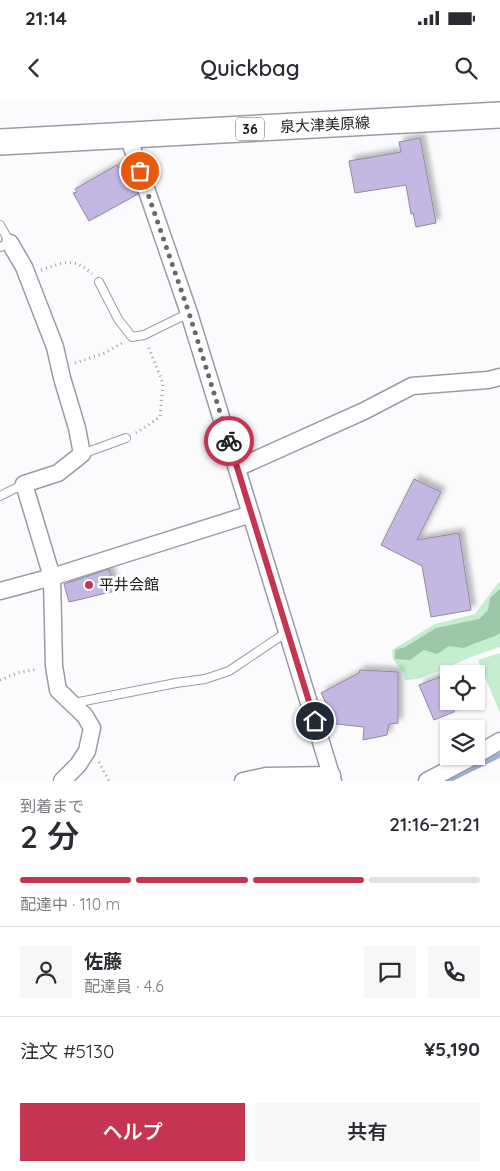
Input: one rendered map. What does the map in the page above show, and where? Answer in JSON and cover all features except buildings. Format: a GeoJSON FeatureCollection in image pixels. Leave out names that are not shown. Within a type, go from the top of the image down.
{"type":"FeatureCollection","features":[{"type":"Feature","properties":{"kind":"main road","name":"泉大津美原線"},"geometry":{"type":"LineString","coordinates":[[0,142],[500,115]]}},
{"type":"Feature","properties":{"kind":"street"},"geometry":{"type":"LineString","coordinates":[[128,136],[189,313],[332,778],[266,776],[243,781]]}},
{"type":"Feature","properties":{"kind":"street"},"geometry":{"type":"LineString","coordinates":[[5,245],[24,267],[55,347],[77,428],[82,454],[58,473],[24,484],[52,577],[54,666],[58,690],[84,716],[92,728],[87,751],[78,765],[62,781]]}},
{"type":"Feature","properties":{"kind":"street"},"geometry":{"type":"LineString","coordinates":[[237,468],[364,411],[412,386],[488,380],[500,377]]}},
{"type":"Feature","properties":{"kind":"street"},"geometry":{"type":"LineString","coordinates":[[0,591],[52,577],[251,514]]}},
{"type":"Feature","properties":{"kind":"street"},"geometry":{"type":"LineString","coordinates":[[485,750],[500,741]]}},
{"type":"Feature","properties":{"kind":"street"},"geometry":{"type":"LineString","coordinates":[[427,781],[458,765]]}},
{"type":"Feature","properties":{"kind":"lane"},"geometry":{"type":"LineString","coordinates":[[0,225],[5,245]]}},
{"type":"Feature","properties":{"kind":"lane"},"geometry":{"type":"LineString","coordinates":[[99,282],[118,319],[132,337],[144,335],[189,313]]}},
{"type":"Feature","properties":{"kind":"lane"},"geometry":{"type":"LineString","coordinates":[[82,454],[126,438]]}},
{"type":"Feature","properties":{"kind":"lane"},"geometry":{"type":"LineString","coordinates":[[0,496],[24,484]]}},
{"type":"Feature","properties":{"kind":"lane"},"geometry":{"type":"LineString","coordinates":[[72,704],[176,683],[205,680],[229,672],[288,631]]}},
{"type":"Feature","properties":{"kind":"path"},"geometry":{"type":"LineString","coordinates":[[27,274],[62,263],[74,262],[87,270],[99,282]]}},
{"type":"Feature","properties":{"kind":"path"},"geometry":{"type":"LineString","coordinates":[[126,438],[160,417],[163,383],[144,335]]}},
{"type":"Feature","properties":{"kind":"path"},"geometry":{"type":"LineString","coordinates":[[60,368],[105,353],[132,337]]}},
{"type":"Feature","properties":{"kind":"path"},"geometry":{"type":"LineString","coordinates":[[0,680],[17,673],[54,666]]}},
{"type":"Feature","properties":{"kind":"green space"},"geometry":{"type":"Polygon","coordinates":[[[500,582],[500,647],[453,665],[440,665],[440,671],[418,679],[405,680],[404,673],[393,659],[392,650],[435,624],[475,614],[500,582]]]}},
{"type":"Feature","properties":{"kind":"green space"},"geometry":{"type":"Polygon","coordinates":[[[500,589],[500,633],[497,635],[463,648],[449,646],[437,654],[424,650],[410,660],[395,659],[395,650],[405,647],[436,628],[479,619],[488,610],[490,598],[500,589]]]}},
{"type":"Feature","properties":{"kind":"green space"},"geometry":{"type":"Polygon","coordinates":[[[500,653],[500,713],[485,677],[485,665],[480,665],[478,660],[500,653]]]}},
{"type":"Feature","properties":{"kind":"waterway"},"geometry":{"type":"LineString","coordinates":[[447,781],[500,755]]}},
{"type":"Feature","properties":{"kind":"way so far"},"geometry":{"type":"LineString","coordinates":[[140,171],[189,313],[229,441]]}},
{"type":"Feature","properties":{"kind":"place","name":"平井会館"},"geometry":{"type":"Point","coordinates":[89,585]}},
{"type":"Feature","properties":{"kind":"route"},"geometry":{"type":"LineString","coordinates":[[229,441],[315,721]]}}]}
